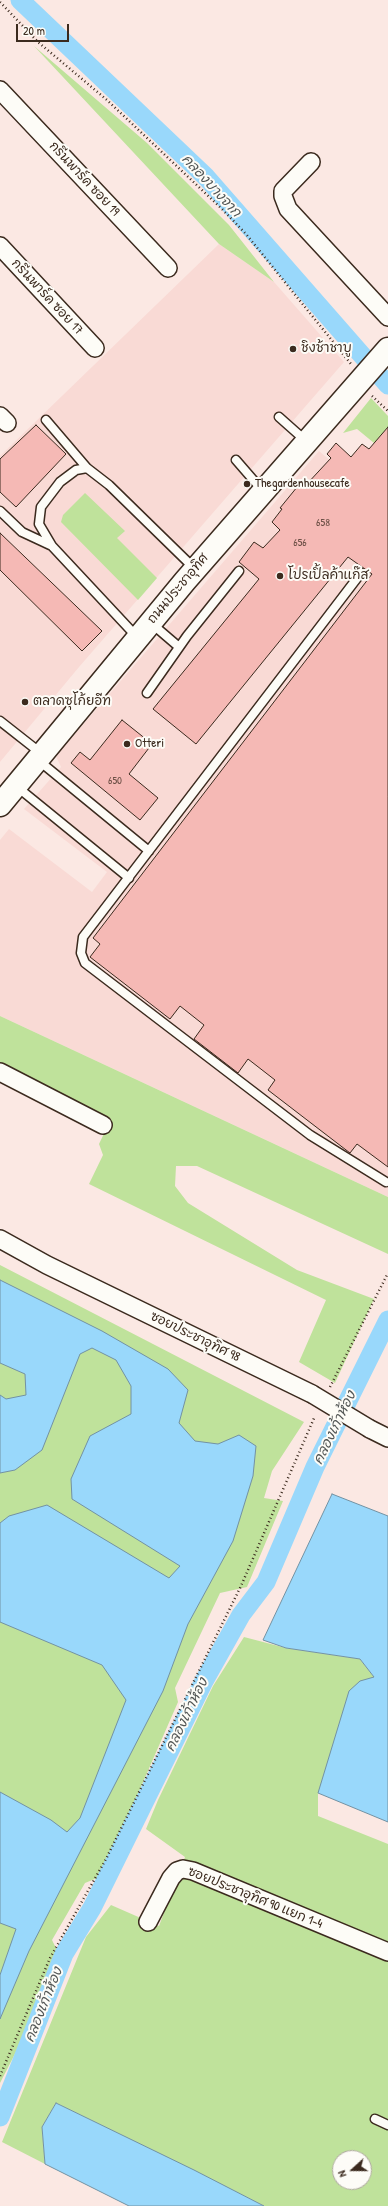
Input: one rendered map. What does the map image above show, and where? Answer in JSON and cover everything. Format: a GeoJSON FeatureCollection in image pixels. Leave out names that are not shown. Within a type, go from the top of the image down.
{"type":"FeatureCollection","features":[{"type":"Feature","properties":{"kind":"main road","name":"ถนนประชาอุทิศ"},"geometry":{"type":"LineString","coordinates":[[0,805],[262,490],[388,349]]}},
{"type":"Feature","properties":{"kind":"street","name":"กรีนพาร์ค ซอย 19"},"geometry":{"type":"LineString","coordinates":[[0,90],[168,268]]}},
{"type":"Feature","properties":{"kind":"street"},"geometry":{"type":"LineString","coordinates":[[311,162],[283,191],[282,196],[288,210],[312,233],[388,317]]}},
{"type":"Feature","properties":{"kind":"street","name":"กรีนพาร์ค ซอย 17"},"geometry":{"type":"LineString","coordinates":[[0,246],[95,348]]}},
{"type":"Feature","properties":{"kind":"street"},"geometry":{"type":"LineString","coordinates":[[0,1072],[103,1125]]}},
{"type":"Feature","properties":{"kind":"street","name":"ซอยประชาอุทิศ 98"},"geometry":{"type":"LineString","coordinates":[[0,1239],[47,1265],[320,1392],[370,1429],[388,1438]]}},
{"type":"Feature","properties":{"kind":"street","name":"ซอยประชาอุทิศ 90 แยก 1-4"},"geometry":{"type":"LineString","coordinates":[[148,1922],[171,1878],[177,1871],[183,1869],[193,1871],[388,1952]]}},
{"type":"Feature","properties":{"kind":"lane"},"geometry":{"type":"LineString","coordinates":[[279,417],[306,442]]}},
{"type":"Feature","properties":{"kind":"lane"},"geometry":{"type":"LineString","coordinates":[[46,420],[87,468],[109,485],[195,569]]}},
{"type":"Feature","properties":{"kind":"lane"},"geometry":{"type":"LineString","coordinates":[[236,460],[262,490]]}},
{"type":"Feature","properties":{"kind":"lane"},"geometry":{"type":"LineString","coordinates":[[87,468],[76,470],[60,482],[41,507],[39,524],[52,546],[144,630],[179,647]]}},
{"type":"Feature","properties":{"kind":"lane"},"geometry":{"type":"LineString","coordinates":[[0,511],[22,532],[52,546]]}},
{"type":"Feature","properties":{"kind":"lane"},"geometry":{"type":"LineString","coordinates":[[147,693],[179,647],[240,571]]}},
{"type":"Feature","properties":{"kind":"lane"},"geometry":{"type":"LineString","coordinates":[[361,573],[83,937],[81,954],[85,963],[310,1135],[386,1182]]}},
{"type":"Feature","properties":{"kind":"lane"},"geometry":{"type":"LineString","coordinates":[[0,721],[149,851]]}},
{"type":"Feature","properties":{"kind":"lane"},"geometry":{"type":"LineString","coordinates":[[16,786],[128,878]]}},
{"type":"Feature","properties":{"kind":"lane"},"geometry":{"type":"LineString","coordinates":[[375,2119],[388,2125]]}},
{"type":"Feature","properties":{"kind":"path"},"geometry":{"type":"LineString","coordinates":[[0,2],[38,42],[107,100],[222,209],[246,234],[350,362],[361,379]]}},
{"type":"Feature","properties":{"kind":"path"},"geometry":{"type":"LineString","coordinates":[[320,1392],[388,1273]]}},
{"type":"Feature","properties":{"kind":"path"},"geometry":{"type":"LineString","coordinates":[[0,2076],[50,1958],[106,1859],[241,1586],[318,1410]]}},
{"type":"Feature","properties":{"kind":"shaded area"},"geometry":{"type":"Polygon","coordinates":[[[219,244],[274,282],[344,362],[79,667],[0,762],[0,456],[219,244]]]}},
{"type":"Feature","properties":{"kind":"shaded area"},"geometry":{"type":"Polygon","coordinates":[[[319,451],[388,510],[388,1197],[0,1016],[0,840],[9,829],[92,892],[107,872],[24,809],[61,767],[56,756],[319,451]]]}},
{"type":"Feature","properties":{"kind":"green space"},"geometry":{"type":"Polygon","coordinates":[[[34,46],[147,143],[229,225],[274,282],[219,244],[34,46]]]}},
{"type":"Feature","properties":{"kind":"green space"},"geometry":{"type":"Polygon","coordinates":[[[371,398],[388,416],[388,446],[374,443],[357,429],[343,433],[371,398]]]}},
{"type":"Feature","properties":{"kind":"green space"},"geometry":{"type":"Polygon","coordinates":[[[85,493],[125,531],[117,538],[157,578],[138,600],[61,522],[63,515],[85,493]]]}},
{"type":"Feature","properties":{"kind":"green space"},"geometry":{"type":"Polygon","coordinates":[[[0,1016],[388,1197],[388,1254],[197,1166],[176,1166],[175,1186],[188,1203],[297,1270],[374,1299],[335,1383],[299,1362],[326,1300],[89,1184],[103,1155],[99,1144],[111,1119],[0,1062],[0,1016]]]}},
{"type":"Feature","properties":{"kind":"green space"},"geometry":{"type":"Polygon","coordinates":[[[0,1265],[304,1422],[272,1471],[264,1498],[283,1501],[247,1587],[220,1593],[175,1688],[178,1702],[102,1876],[85,1883],[52,1940],[58,1952],[17,2050],[0,2083],[0,1265]]]}},
{"type":"Feature","properties":{"kind":"green space"},"geometry":{"type":"Polygon","coordinates":[[[244,1637],[286,1648],[360,1659],[374,1677],[318,1793],[318,1816],[388,1844],[388,2206],[264,2206],[56,2103],[42,2127],[45,2164],[2,2142],[86,1937],[111,1905],[159,1926],[185,1857],[146,1829],[158,1800],[213,1686],[244,1637]]]}},
{"type":"Feature","properties":{"kind":"water"},"geometry":{"type":"Polygon","coordinates":[[[0,1280],[102,1331],[168,1369],[188,1390],[179,1423],[195,1441],[218,1444],[239,1435],[256,1446],[253,1476],[233,1541],[188,1624],[163,1691],[29,1951],[0,2019],[0,1975],[16,1929],[0,1923],[0,1792],[51,1820],[67,1832],[80,1818],[126,1700],[102,1665],[0,1622],[0,1523],[9,1516],[47,1505],[169,1578],[180,1566],[72,1499],[71,1479],[90,1436],[131,1414],[131,1386],[116,1360],[92,1348],[80,1354],[42,1450],[15,1470],[0,1473],[0,1395],[6,1399],[26,1395],[25,1374],[0,1363],[0,1280]]]}},
{"type":"Feature","properties":{"kind":"water"},"geometry":{"type":"Polygon","coordinates":[[[332,1494],[388,1516],[388,1822],[318,1793],[349,1691],[360,1681],[374,1677],[360,1659],[286,1648],[263,1640],[332,1494]]]}},
{"type":"Feature","properties":{"kind":"water"},"geometry":{"type":"Polygon","coordinates":[[[56,2103],[264,2206],[129,2206],[45,2164],[42,2127],[56,2103]]]}},
{"type":"Feature","properties":{"kind":"building"},"geometry":{"type":"Polygon","coordinates":[[[36,425],[66,454],[16,507],[0,492],[0,459],[36,425]]]}},
{"type":"Feature","properties":{"kind":"building"},"geometry":{"type":"Polygon","coordinates":[[[388,427],[388,1167],[357,1144],[350,1153],[268,1090],[275,1080],[248,1059],[238,1073],[194,1039],[204,1025],[180,1006],[170,1019],[90,957],[100,944],[93,938],[372,574],[348,557],[196,744],[153,709],[259,579],[239,562],[254,542],[263,548],[280,530],[272,522],[282,509],[280,508],[302,481],[306,485],[331,458],[327,454],[336,443],[351,457],[362,444],[369,449],[388,427]]]}},
{"type":"Feature","properties":{"kind":"building"},"geometry":{"type":"Polygon","coordinates":[[[0,533],[102,631],[82,651],[0,570],[0,533]]]}},
{"type":"Feature","properties":{"kind":"building"},"geometry":{"type":"Polygon","coordinates":[[[122,720],[152,744],[129,774],[158,798],[140,820],[71,763],[80,752],[90,760],[122,720]]]}},
{"type":"Feature","properties":{"kind":"waterway","name":"คลองบางจาก"},"geometry":{"type":"LineString","coordinates":[[20,0],[206,177],[388,385]]}},
{"type":"Feature","properties":{"kind":"waterway","name":"คลองเก้าห้อง"},"geometry":{"type":"LineString","coordinates":[[0,2117],[64,1954],[92,1908],[204,1681],[241,1615],[266,1582],[315,1467],[388,1320]]}},
{"type":"Feature","properties":{"kind":"place","name":"ชิงช้าชาบู"},"geometry":{"type":"Point","coordinates":[293,349]}},
{"type":"Feature","properties":{"kind":"place","name":"Thegardenhousecafe"},"geometry":{"type":"Point","coordinates":[247,484]}},
{"type":"Feature","properties":{"kind":"place","name":"โปรเปิ้ลค้าแก๊ส"},"geometry":{"type":"Point","coordinates":[280,576]}},
{"type":"Feature","properties":{"kind":"place","name":"ตลาดซุโก้ยอีท"},"geometry":{"type":"Point","coordinates":[25,702]}},
{"type":"Feature","properties":{"kind":"place","name":"Otteri"},"geometry":{"type":"Point","coordinates":[127,744]}}]}
